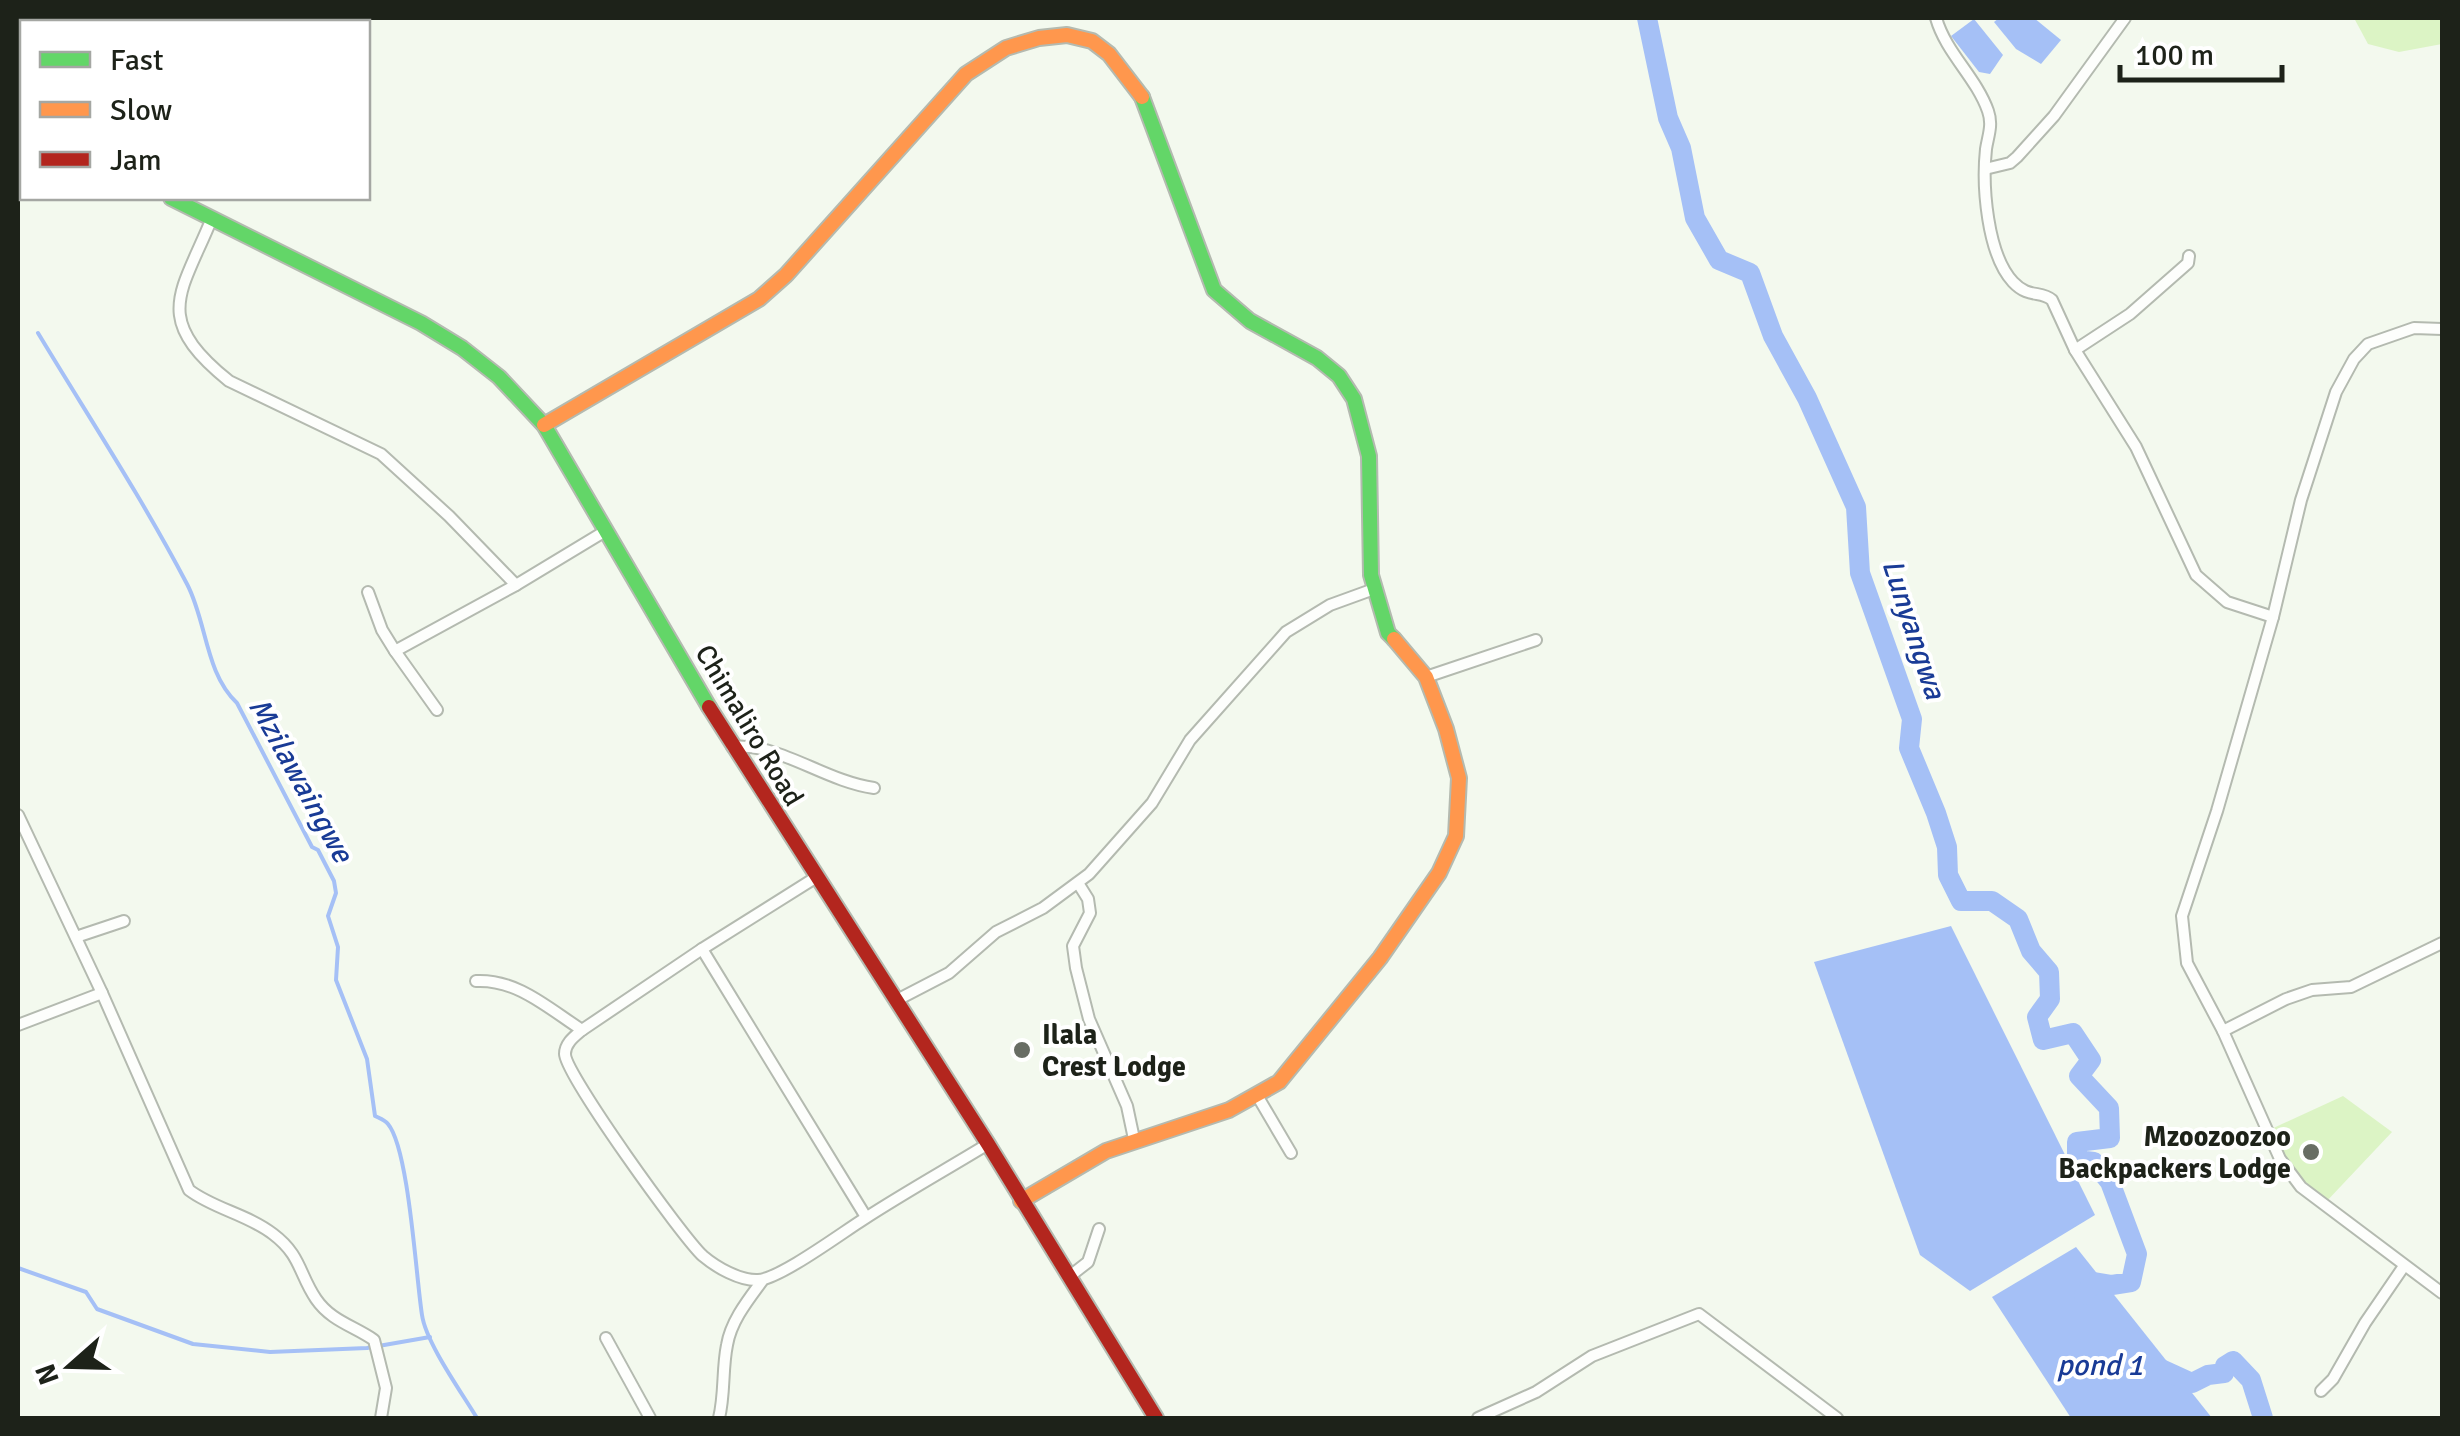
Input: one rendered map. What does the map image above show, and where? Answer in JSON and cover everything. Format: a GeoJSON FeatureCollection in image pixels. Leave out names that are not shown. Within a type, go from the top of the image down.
{"type":"FeatureCollection","features":[{"type":"Feature","properties":{"kind":"street"},"geometry":{"type":"LineString","coordinates":[[1936,18],[1942,37],[1988,110],[1988,219],[2010,280],[2024,292],[2050,296],[2075,350],[2136,447],[2196,575],[2227,602],[2273,617]]}},
{"type":"Feature","properties":{"kind":"street"},"geometry":{"type":"LineString","coordinates":[[1986,169],[2010,163],[2034,139],[2125,18]]}},
{"type":"Feature","properties":{"kind":"street"},"geometry":{"type":"LineString","coordinates":[[544,425],[759,299],[786,275],[966,74],[1006,48],[1066,35],[1092,41],[1109,54],[1140,92],[1214,290],[1232,312],[1335,370],[1349,389],[1368,438],[1374,589],[1388,634],[1426,677],[1446,728],[1459,778],[1456,836],[1439,873],[1380,958],[1279,1082],[1258,1096],[1134,1139],[1097,1156],[1022,1201]]}},
{"type":"Feature","properties":{"kind":"street","name":"Chimaliro Road"},"geometry":{"type":"LineString","coordinates":[[174,200],[421,323],[499,377],[544,425],[732,747],[988,1144],[1156,1418]]}},
{"type":"Feature","properties":{"kind":"street"},"geometry":{"type":"LineString","coordinates":[[212,218],[177,301],[180,319],[208,364],[230,381],[381,454],[449,516],[516,586]]}},
{"type":"Feature","properties":{"kind":"street"},"geometry":{"type":"LineString","coordinates":[[2075,350],[2130,314],[2188,262],[2188,256]]}},
{"type":"Feature","properties":{"kind":"street"},"geometry":{"type":"LineString","coordinates":[[2442,329],[2414,328],[2368,344],[2354,358],[2336,392],[2301,500],[2273,617],[2217,811],[2182,916],[2188,963],[2290,1175],[2442,1294]]}},
{"type":"Feature","properties":{"kind":"street"},"geometry":{"type":"LineString","coordinates":[[394,652],[516,586],[608,530]]}},
{"type":"Feature","properties":{"kind":"street"},"geometry":{"type":"LineString","coordinates":[[897,1000],[949,973],[996,932],[1044,908],[1095,870],[1152,803],[1190,740],[1286,632],[1318,610],[1374,589]]}},
{"type":"Feature","properties":{"kind":"street"},"geometry":{"type":"LineString","coordinates":[[368,592],[394,652],[437,710]]}},
{"type":"Feature","properties":{"kind":"street"},"geometry":{"type":"LineString","coordinates":[[1426,677],[1536,640]]}},
{"type":"Feature","properties":{"kind":"street"},"geometry":{"type":"LineString","coordinates":[[732,747],[761,746],[832,779],[874,788]]}},
{"type":"Feature","properties":{"kind":"street"},"geometry":{"type":"LineString","coordinates":[[18,815],[189,1190],[274,1234],[303,1268],[324,1310],[376,1345],[386,1388],[381,1418]]}},
{"type":"Feature","properties":{"kind":"street"},"geometry":{"type":"LineString","coordinates":[[762,1281],[728,1272],[702,1255],[628,1157],[571,1071],[565,1054],[570,1041],[582,1030],[702,948],[815,878]]}},
{"type":"Feature","properties":{"kind":"street"},"geometry":{"type":"LineString","coordinates":[[1078,883],[1088,899],[1090,912],[1073,946],[1076,968],[1089,1019],[1127,1106],[1134,1139]]}},
{"type":"Feature","properties":{"kind":"street"},"geometry":{"type":"LineString","coordinates":[[76,938],[124,920]]}},
{"type":"Feature","properties":{"kind":"street"},"geometry":{"type":"LineString","coordinates":[[2223,1031],[2312,990],[2351,987],[2442,942]]}},
{"type":"Feature","properties":{"kind":"street"},"geometry":{"type":"LineString","coordinates":[[702,948],[866,1218]]}},
{"type":"Feature","properties":{"kind":"street"},"geometry":{"type":"LineString","coordinates":[[476,981],[495,980],[512,985],[582,1030]]}},
{"type":"Feature","properties":{"kind":"street"},"geometry":{"type":"LineString","coordinates":[[18,1025],[102,994]]}},
{"type":"Feature","properties":{"kind":"street"},"geometry":{"type":"LineString","coordinates":[[1258,1096],[1291,1154]]}},
{"type":"Feature","properties":{"kind":"street"},"geometry":{"type":"LineString","coordinates":[[719,1418],[725,1394],[727,1343],[741,1309],[762,1281],[988,1144]]}},
{"type":"Feature","properties":{"kind":"street"},"geometry":{"type":"LineString","coordinates":[[1070,1276],[1088,1262],[1099,1229]]}},
{"type":"Feature","properties":{"kind":"street"},"geometry":{"type":"LineString","coordinates":[[2321,1392],[2404,1266]]}},
{"type":"Feature","properties":{"kind":"street"},"geometry":{"type":"LineString","coordinates":[[1478,1418],[1536,1392],[1592,1356],[1698,1314],[1837,1418]]}},
{"type":"Feature","properties":{"kind":"street"},"geometry":{"type":"LineString","coordinates":[[606,1338],[650,1418]]}},
{"type":"Feature","properties":{"kind":"green space"},"geometry":{"type":"Polygon","coordinates":[[[2354,18],[2442,18],[2442,44],[2399,52],[2368,44],[2354,18]]]}},
{"type":"Feature","properties":{"kind":"green space"},"geometry":{"type":"Polygon","coordinates":[[[2343,1096],[2392,1132],[2325,1203],[2299,1181],[2269,1130],[2343,1096]]]}},
{"type":"Feature","properties":{"kind":"water"},"geometry":{"type":"Polygon","coordinates":[[[1999,18],[2034,18],[2061,40],[2041,64],[2016,49],[1994,22],[1999,18]]]}},
{"type":"Feature","properties":{"kind":"water"},"geometry":{"type":"Polygon","coordinates":[[[1974,19],[2003,55],[1990,74],[1979,72],[1951,36],[1974,19]]]}},
{"type":"Feature","properties":{"kind":"water"},"geometry":{"type":"Polygon","coordinates":[[[1951,926],[2095,1215],[1970,1291],[1920,1255],[1814,962],[1951,926]]]}},
{"type":"Feature","properties":{"kind":"water","name":"pond 1"},"geometry":{"type":"Polygon","coordinates":[[[2076,1247],[2212,1418],[2071,1418],[1992,1297],[2076,1247]]]}},
{"type":"Feature","properties":{"kind":"waterway","name":"Lunyangwa"},"geometry":{"type":"LineString","coordinates":[[1647,18],[1695,218],[1719,260],[1750,273],[1773,336],[1807,398],[1856,507],[1860,573],[1912,719],[1909,748],[1947,847],[1948,875],[1961,901],[1992,901],[2018,919],[2031,951],[2049,972],[2050,999],[2037,1017],[2043,1040],[2073,1033],[2091,1060],[2079,1076],[2109,1108],[2110,1138],[2077,1142],[2077,1160],[2094,1162],[2110,1182],[2137,1254],[2131,1282],[2094,1282],[2084,1295]]}},
{"type":"Feature","properties":{"kind":"waterway","name":"Mzilawaingwe"},"geometry":{"type":"LineString","coordinates":[[38,333],[170,552],[194,599],[218,677],[237,703],[312,847],[318,850],[334,881],[336,893],[328,916],[338,947],[336,980],[367,1059],[375,1116],[388,1124],[401,1159],[422,1315],[437,1353],[477,1418]]}},
{"type":"Feature","properties":{"kind":"waterway","name":"Mzilawaingwe"},"geometry":{"type":"LineString","coordinates":[[18,1268],[86,1292],[97,1309],[193,1344],[270,1352],[367,1348],[430,1337]]}},
{"type":"Feature","properties":{"kind":"waterway","name":"Lunyangwa"},"geometry":{"type":"LineString","coordinates":[[2153,1372],[2157,1367],[2192,1383],[2224,1373],[2225,1366],[2233,1361],[2251,1380],[2263,1418]]}},
{"type":"Feature","properties":{"kind":"traffic: fast"},"geometry":{"type":"LineString","coordinates":[[1142,97],[1214,290],[1250,321],[1317,358],[1339,376],[1354,399],[1369,456],[1371,575],[1388,633],[1394,639]]}},
{"type":"Feature","properties":{"kind":"traffic: fast"},"geometry":{"type":"LineString","coordinates":[[175,200],[421,323],[499,377],[544,425],[709,707]]}},
{"type":"Feature","properties":{"kind":"traffic: slow"},"geometry":{"type":"LineString","coordinates":[[544,425],[759,299],[786,275],[966,74],[1006,48],[1067,35],[1092,41],[1109,54],[1142,97]]}},
{"type":"Feature","properties":{"kind":"traffic: slow"},"geometry":{"type":"LineString","coordinates":[[1021,1201],[1106,1151],[1229,1110],[1279,1082],[1380,958],[1439,873],[1456,836],[1459,778],[1426,677],[1394,639]]}},
{"type":"Feature","properties":{"kind":"traffic: jam"},"geometry":{"type":"LineString","coordinates":[[709,707],[988,1144],[1156,1418]]}},
{"type":"Feature","properties":{"kind":"place","name":"Ilala Crest Lodge"},"geometry":{"type":"Point","coordinates":[1022,1050]}},
{"type":"Feature","properties":{"kind":"place","name":"Mzoozoozoo Backpackers Lodge"},"geometry":{"type":"Point","coordinates":[2311,1152]}}]}
